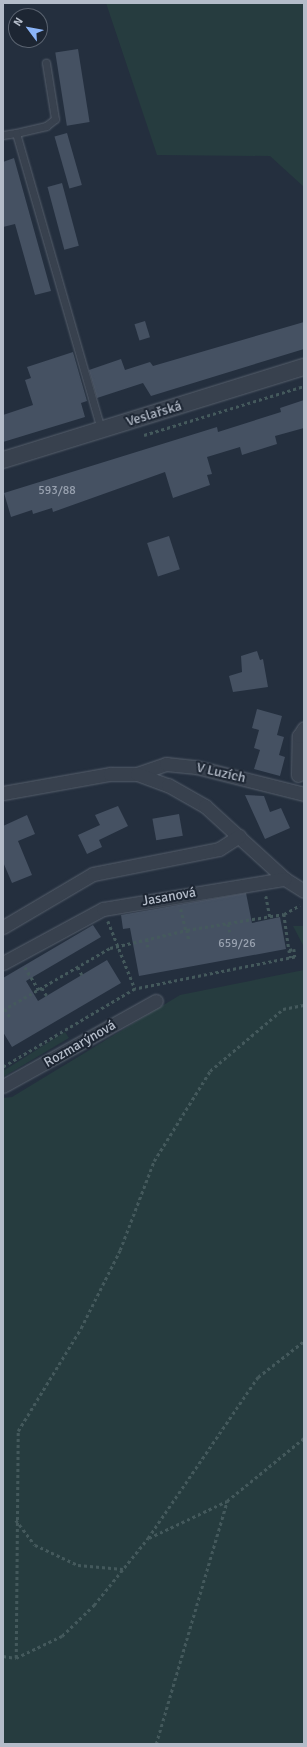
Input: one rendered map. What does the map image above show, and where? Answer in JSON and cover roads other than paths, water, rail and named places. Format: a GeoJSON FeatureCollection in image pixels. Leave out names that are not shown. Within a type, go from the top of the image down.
{"type":"FeatureCollection","features":[{"type":"Feature","properties":{"kind":"street","name":"Veslařská"},"geometry":{"type":"LineString","coordinates":[[3,460],[304,367]]}},
{"type":"Feature","properties":{"kind":"street"},"geometry":{"type":"LineString","coordinates":[[298,775],[298,736],[304,728]]}},
{"type":"Feature","properties":{"kind":"street","name":"V Luzích"},"geometry":{"type":"LineString","coordinates":[[137,774],[166,764],[196,767],[304,794]]}},
{"type":"Feature","properties":{"kind":"street"},"geometry":{"type":"LineString","coordinates":[[3,793],[110,774],[137,774],[168,785],[205,806],[285,879],[304,891]]}},
{"type":"Feature","properties":{"kind":"street"},"geometry":{"type":"LineString","coordinates":[[3,927],[93,874],[219,849],[239,836]]}},
{"type":"Feature","properties":{"kind":"street","name":"Jasanová"},"geometry":{"type":"LineString","coordinates":[[3,963],[103,909],[285,879]]}},
{"type":"Feature","properties":{"kind":"street","name":"Rozmarýnová"},"geometry":{"type":"LineString","coordinates":[[3,1086],[156,1001]]}},
{"type":"Feature","properties":{"kind":"lane"},"geometry":{"type":"LineString","coordinates":[[3,135],[46,126],[55,119],[46,64]]}},
{"type":"Feature","properties":{"kind":"lane"},"geometry":{"type":"LineString","coordinates":[[16,133],[101,430]]}}]}
